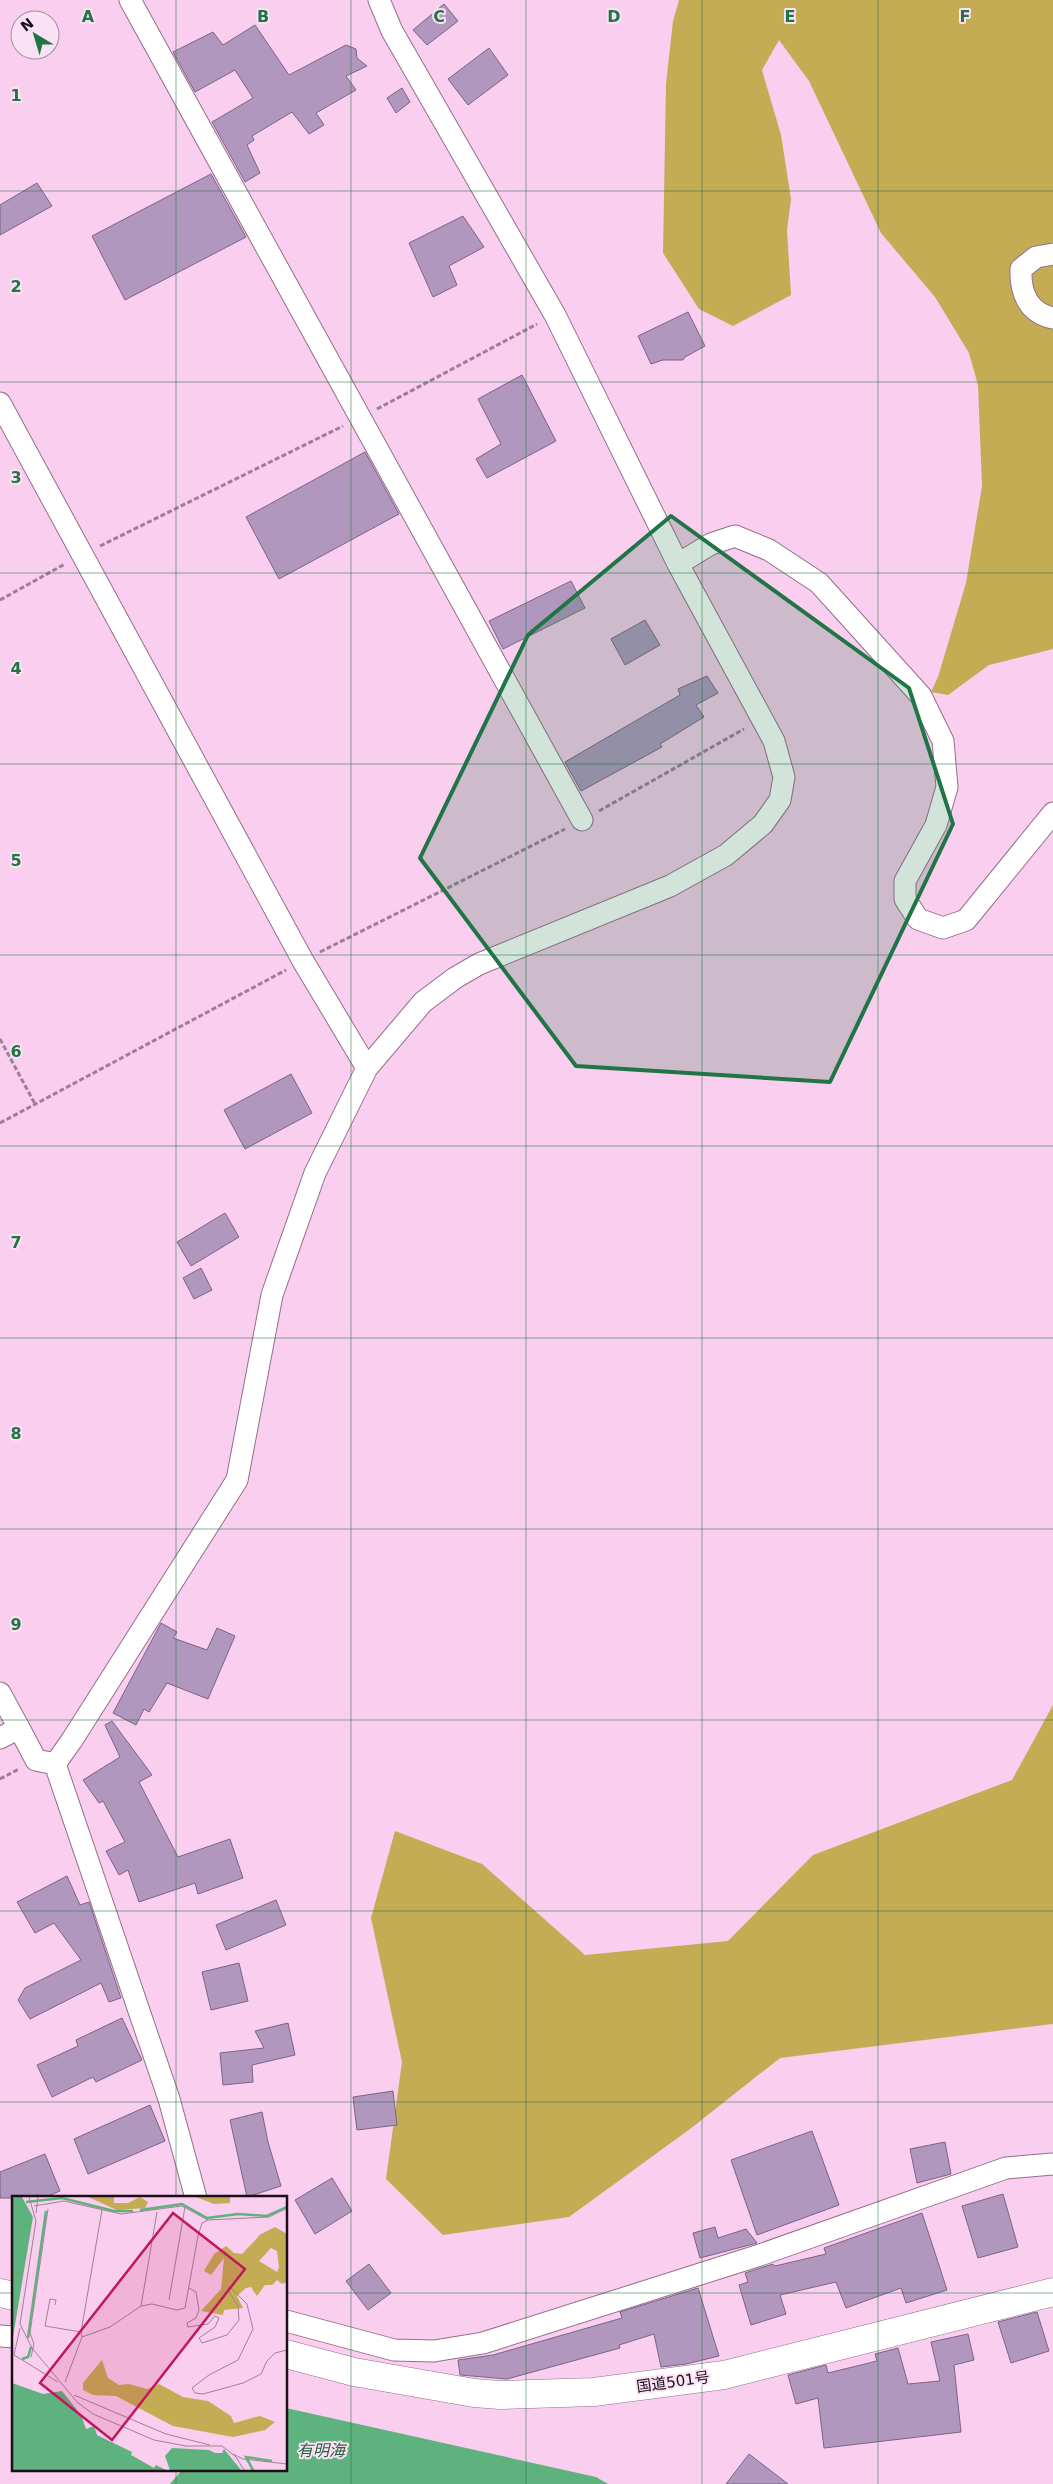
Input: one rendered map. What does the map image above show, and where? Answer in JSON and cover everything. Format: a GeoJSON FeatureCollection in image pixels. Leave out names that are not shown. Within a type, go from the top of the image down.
{"type":"FeatureCollection","features":[{"type":"Feature","properties":{"kind":"highway","name":"国道501号"},"geometry":{"type":"LineString","coordinates":[[288,2355],[354,2372],[474,2393],[500,2395],[594,2392],[724,2374],[1053,2292]]}},
{"type":"Feature","properties":{"kind":"street"},"geometry":{"type":"LineString","coordinates":[[130,0],[582,820]]}},
{"type":"Feature","properties":{"kind":"street"},"geometry":{"type":"LineString","coordinates":[[55,1764],[237,1480],[272,1295],[315,1173],[367,1068],[423,1002],[455,978],[479,964],[670,886],[726,855],[763,824],[780,800],[784,777],[774,741],[678,564],[555,315],[392,31],[380,0]]}},
{"type":"Feature","properties":{"kind":"street"},"geometry":{"type":"LineString","coordinates":[[1053,254],[1036,257],[1021,269],[1020,286],[1028,302],[1042,316],[1053,318]]}},
{"type":"Feature","properties":{"kind":"street"},"geometry":{"type":"LineString","coordinates":[[0,402],[303,961],[367,1068]]}},
{"type":"Feature","properties":{"kind":"street"},"geometry":{"type":"LineString","coordinates":[[678,564],[711,544],[735,536],[769,550],[819,584],[921,696],[943,741],[947,787],[936,825],[905,881],[905,899],[918,918],[943,928],[966,920],[1053,813]]}},
{"type":"Feature","properties":{"kind":"street"},"geometry":{"type":"LineString","coordinates":[[0,1693],[36,1760],[55,1764]]}},
{"type":"Feature","properties":{"kind":"street"},"geometry":{"type":"LineString","coordinates":[[0,1738],[19,1728]]}},
{"type":"Feature","properties":{"kind":"street"},"geometry":{"type":"LineString","coordinates":[[55,1764],[168,2099],[195,2196]]}},
{"type":"Feature","properties":{"kind":"street"},"geometry":{"type":"LineString","coordinates":[[288,2321],[394,2350],[434,2351],[483,2343],[760,2255],[1006,2168],[1053,2164]]}},
{"type":"Feature","properties":{"kind":"path"},"geometry":{"type":"LineString","coordinates":[[370,413],[555,315]]}},
{"type":"Feature","properties":{"kind":"path"},"geometry":{"type":"LineString","coordinates":[[0,600],[83,554],[345,425]]}},
{"type":"Feature","properties":{"kind":"path"},"geometry":{"type":"LineString","coordinates":[[0,1123],[303,961],[582,820],[762,719]]}},
{"type":"Feature","properties":{"kind":"path"},"geometry":{"type":"LineString","coordinates":[[0,1039],[35,1104]]}},
{"type":"Feature","properties":{"kind":"highlighted area"},"geometry":{"type":"Polygon","coordinates":[[[671,516],[909,688],[953,824],[830,1082],[576,1066],[420,858],[528,635],[671,516]]]}},
{"type":"Feature","properties":{"kind":"shaded area"},"geometry":{"type":"Polygon","coordinates":[[[679,0],[1053,0],[1053,649],[989,665],[948,695],[931,692],[938,677],[966,583],[982,486],[978,385],[969,353],[935,297],[881,233],[809,81],[779,40],[762,70],[781,135],[791,199],[787,230],[791,295],[733,326],[699,309],[663,253],[666,84],[673,21],[679,0]]]}},
{"type":"Feature","properties":{"kind":"shaded area"},"geometry":{"type":"Polygon","coordinates":[[[1053,1705],[1053,2024],[780,2058],[690,2129],[569,2217],[443,2235],[386,2179],[402,2062],[371,1918],[395,1831],[482,1864],[585,1955],[728,1941],[813,1855],[1012,1780],[1053,1705]]]}},
{"type":"Feature","properties":{"kind":"water","name":"有明海"},"geometry":{"type":"Polygon","coordinates":[[[288,2408],[596,2477],[608,2484],[170,2484],[180,2472],[288,2472],[288,2408]]]}},
{"type":"Feature","properties":{"kind":"building"},"geometry":{"type":"Polygon","coordinates":[[[444,4],[458,21],[427,45],[413,30],[444,4]]]}},
{"type":"Feature","properties":{"kind":"building"},"geometry":{"type":"Polygon","coordinates":[[[255,25],[289,75],[346,45],[356,49],[357,58],[367,66],[346,76],[356,90],[316,113],[324,125],[309,134],[292,112],[252,136],[254,140],[247,145],[260,173],[245,182],[212,122],[253,98],[235,70],[195,92],[173,52],[213,32],[223,45],[255,25]]]}},
{"type":"Feature","properties":{"kind":"building"},"geometry":{"type":"Polygon","coordinates":[[[489,48],[508,75],[468,105],[448,79],[489,48]]]}},
{"type":"Feature","properties":{"kind":"building"},"geometry":{"type":"Polygon","coordinates":[[[402,88],[410,102],[396,113],[387,98],[402,88]]]}},
{"type":"Feature","properties":{"kind":"building"},"geometry":{"type":"Polygon","coordinates":[[[211,174],[246,237],[125,300],[92,236],[211,174]]]}},
{"type":"Feature","properties":{"kind":"building"},"geometry":{"type":"Polygon","coordinates":[[[37,183],[52,206],[0,235],[0,205],[37,183]]]}},
{"type":"Feature","properties":{"kind":"building"},"geometry":{"type":"Polygon","coordinates":[[[463,216],[484,247],[449,266],[457,285],[433,297],[409,243],[463,216]]]}},
{"type":"Feature","properties":{"kind":"building"},"geometry":{"type":"Polygon","coordinates":[[[688,312],[705,346],[683,360],[663,360],[651,364],[638,336],[688,312]]]}},
{"type":"Feature","properties":{"kind":"building"},"geometry":{"type":"Polygon","coordinates":[[[522,375],[556,441],[487,478],[476,459],[501,444],[478,399],[522,375]]]}},
{"type":"Feature","properties":{"kind":"building"},"geometry":{"type":"Polygon","coordinates":[[[365,452],[399,514],[279,579],[246,517],[365,452]]]}},
{"type":"Feature","properties":{"kind":"building"},"geometry":{"type":"Polygon","coordinates":[[[571,581],[585,608],[503,649],[489,621],[571,581]]]}},
{"type":"Feature","properties":{"kind":"building"},"geometry":{"type":"Polygon","coordinates":[[[645,620],[660,645],[625,665],[611,639],[645,620]]]}},
{"type":"Feature","properties":{"kind":"building"},"geometry":{"type":"Polygon","coordinates":[[[707,676],[718,693],[696,705],[704,717],[660,744],[662,747],[581,791],[565,762],[680,695],[678,689],[707,676]]]}},
{"type":"Feature","properties":{"kind":"building"},"geometry":{"type":"Polygon","coordinates":[[[291,1074],[312,1113],[245,1149],[224,1110],[291,1074]]]}},
{"type":"Feature","properties":{"kind":"building"},"geometry":{"type":"Polygon","coordinates":[[[225,1213],[239,1237],[191,1266],[177,1242],[225,1213]]]}},
{"type":"Feature","properties":{"kind":"building"},"geometry":{"type":"Polygon","coordinates":[[[201,1268],[212,1290],[194,1299],[183,1278],[201,1268]]]}},
{"type":"Feature","properties":{"kind":"building"},"geometry":{"type":"Polygon","coordinates":[[[161,1623],[177,1632],[173,1638],[207,1650],[217,1628],[235,1636],[208,1699],[167,1683],[149,1712],[144,1709],[136,1725],[113,1713],[161,1623]]]}},
{"type":"Feature","properties":{"kind":"building"},"geometry":{"type":"Polygon","coordinates":[[[112,1721],[152,1775],[139,1782],[178,1857],[230,1839],[243,1878],[198,1894],[195,1883],[139,1902],[128,1870],[119,1875],[106,1851],[125,1842],[103,1801],[99,1803],[83,1780],[120,1757],[105,1725],[112,1721]]]}},
{"type":"Feature","properties":{"kind":"building"},"geometry":{"type":"Polygon","coordinates":[[[67,1876],[80,1905],[89,1902],[121,1998],[109,2002],[101,1983],[30,2019],[18,2000],[25,1988],[81,1960],[54,1923],[35,1933],[17,1902],[67,1876]]]}},
{"type":"Feature","properties":{"kind":"building"},"geometry":{"type":"Polygon","coordinates":[[[276,1900],[286,1925],[226,1950],[216,1925],[276,1900]]]}},
{"type":"Feature","properties":{"kind":"building"},"geometry":{"type":"Polygon","coordinates":[[[239,1963],[248,2001],[211,2010],[202,1972],[239,1963]]]}},
{"type":"Feature","properties":{"kind":"building"},"geometry":{"type":"Polygon","coordinates":[[[122,2018],[142,2060],[96,2082],[93,2077],[52,2097],[37,2065],[78,2046],[76,2040],[122,2018]]]}},
{"type":"Feature","properties":{"kind":"building"},"geometry":{"type":"Polygon","coordinates":[[[288,2023],[295,2055],[252,2065],[253,2082],[223,2085],[220,2053],[264,2048],[255,2031],[288,2023]]]}},
{"type":"Feature","properties":{"kind":"building"},"geometry":{"type":"Polygon","coordinates":[[[393,2091],[397,2125],[357,2130],[353,2097],[393,2091]]]}},
{"type":"Feature","properties":{"kind":"building"},"geometry":{"type":"Polygon","coordinates":[[[150,2105],[165,2141],[88,2174],[74,2139],[150,2105]]]}},
{"type":"Feature","properties":{"kind":"building"},"geometry":{"type":"Polygon","coordinates":[[[262,2112],[268,2142],[281,2186],[247,2196],[230,2120],[262,2112]]]}},
{"type":"Feature","properties":{"kind":"building"},"geometry":{"type":"Polygon","coordinates":[[[812,2131],[839,2205],[757,2235],[731,2160],[812,2131]]]}},
{"type":"Feature","properties":{"kind":"building"},"geometry":{"type":"Polygon","coordinates":[[[945,2142],[951,2174],[917,2183],[910,2149],[945,2142]]]}},
{"type":"Feature","properties":{"kind":"building"},"geometry":{"type":"Polygon","coordinates":[[[45,2154],[60,2191],[48,2196],[0,2198],[0,2172],[45,2154]]]}},
{"type":"Feature","properties":{"kind":"building"},"geometry":{"type":"Polygon","coordinates":[[[332,2178],[352,2211],[315,2234],[295,2200],[332,2178]]]}},
{"type":"Feature","properties":{"kind":"building"},"geometry":{"type":"Polygon","coordinates":[[[1003,2194],[1018,2247],[978,2258],[962,2206],[1003,2194]]]}},
{"type":"Feature","properties":{"kind":"building"},"geometry":{"type":"Polygon","coordinates":[[[922,2213],[947,2290],[906,2303],[901,2288],[846,2308],[836,2282],[780,2295],[786,2314],[751,2325],[739,2285],[748,2282],[745,2273],[773,2264],[775,2266],[826,2254],[824,2248],[922,2213]]]}},
{"type":"Feature","properties":{"kind":"building"},"geometry":{"type":"Polygon","coordinates":[[[715,2227],[718,2238],[746,2229],[757,2243],[700,2258],[693,2233],[715,2227]]]}},
{"type":"Feature","properties":{"kind":"building"},"geometry":{"type":"Polygon","coordinates":[[[369,2264],[391,2293],[368,2310],[346,2281],[369,2264]]]}},
{"type":"Feature","properties":{"kind":"building"},"geometry":{"type":"Polygon","coordinates":[[[698,2288],[719,2356],[686,2364],[661,2367],[654,2334],[619,2345],[620,2348],[507,2379],[460,2375],[458,2360],[493,2355],[622,2318],[620,2312],[698,2288]]]}},
{"type":"Feature","properties":{"kind":"building"},"geometry":{"type":"Polygon","coordinates":[[[1037,2312],[1049,2351],[1011,2363],[998,2322],[1037,2312]]]}},
{"type":"Feature","properties":{"kind":"building"},"geometry":{"type":"Polygon","coordinates":[[[968,2334],[974,2360],[954,2365],[961,2432],[824,2448],[818,2398],[796,2404],[788,2375],[826,2365],[828,2373],[877,2361],[875,2354],[898,2348],[908,2384],[940,2381],[931,2342],[968,2334]]]}},
{"type":"Feature","properties":{"kind":"building"},"geometry":{"type":"Polygon","coordinates":[[[749,2454],[788,2484],[726,2484],[749,2454]]]}}]}
